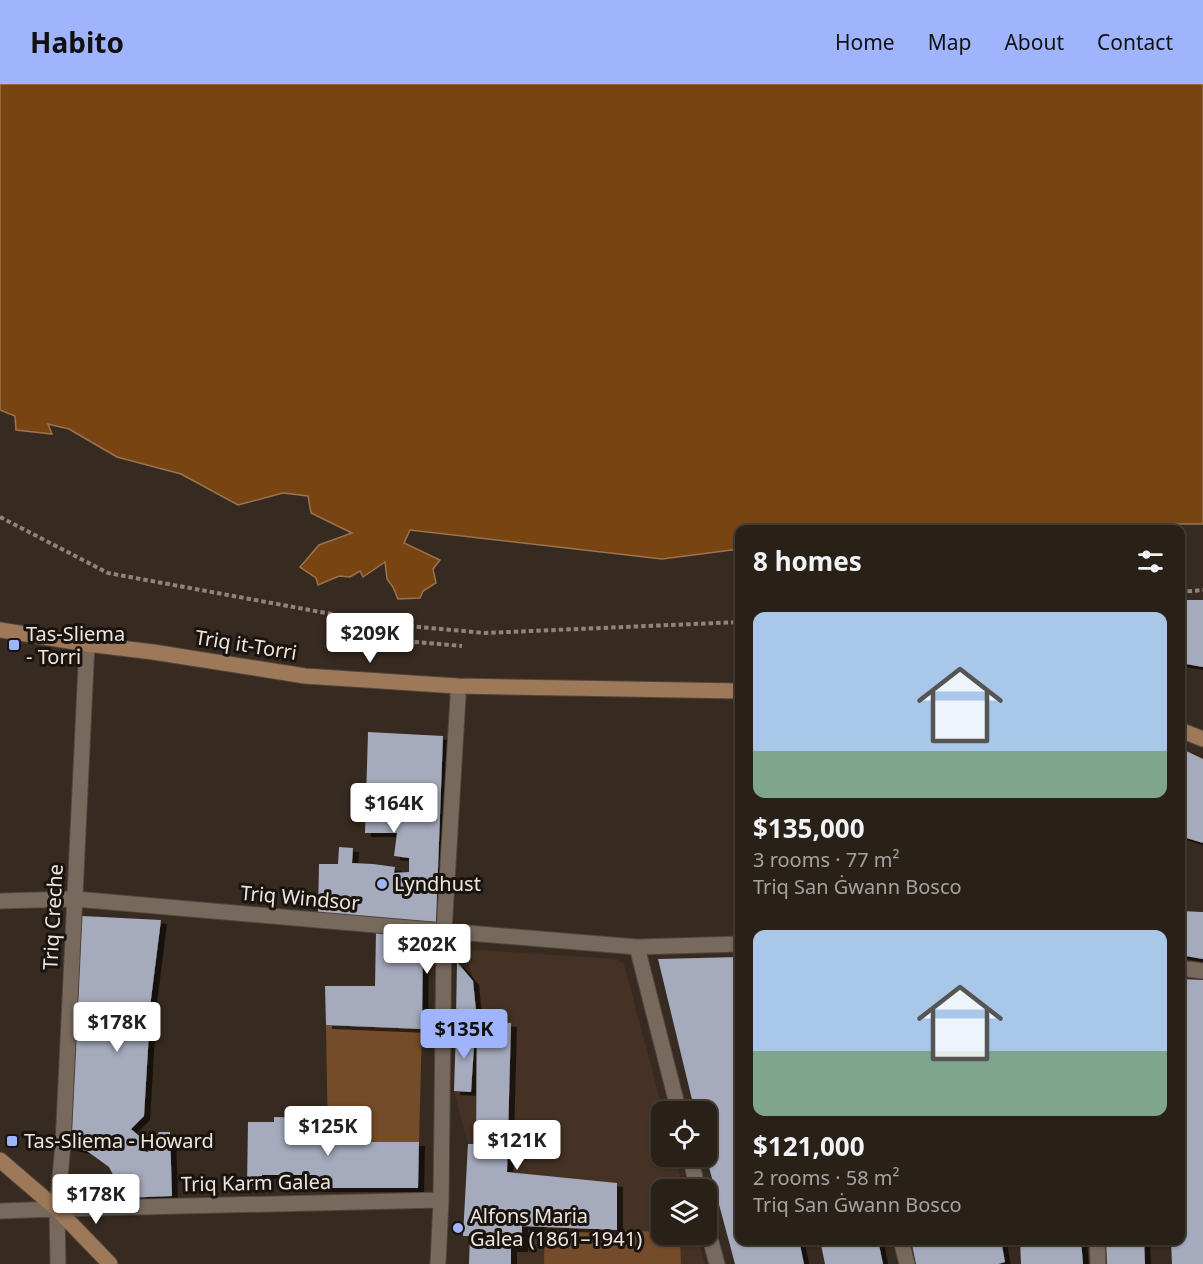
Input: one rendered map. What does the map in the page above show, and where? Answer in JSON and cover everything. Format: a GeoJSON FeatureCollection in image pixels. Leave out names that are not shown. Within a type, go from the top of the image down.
{"type":"FeatureCollection","features":[{"type":"Feature","properties":{"kind":"main road","name":"Triq it-Torri"},"geometry":{"type":"LineString","coordinates":[[0,630],[305,676],[457,686],[735,691]]}},
{"type":"Feature","properties":{"kind":"main road"},"geometry":{"type":"LineString","coordinates":[[1185,732],[1203,740]]}},
{"type":"Feature","properties":{"kind":"main road"},"geometry":{"type":"LineString","coordinates":[[0,1160],[57,1209],[110,1264]]}},
{"type":"Feature","properties":{"kind":"street","name":"Triq Creche"},"geometry":{"type":"LineString","coordinates":[[58,1264],[57,1209],[63,1145],[87,644]]}},
{"type":"Feature","properties":{"kind":"street"},"geometry":{"type":"LineString","coordinates":[[438,1264],[441,1200],[444,931],[457,686]]}},
{"type":"Feature","properties":{"kind":"street","name":"Triq Windsor"},"geometry":{"type":"LineString","coordinates":[[0,901],[75,899],[638,947],[735,945]]}},
{"type":"Feature","properties":{"kind":"street"},"geometry":{"type":"LineString","coordinates":[[638,947],[676,1101]]}},
{"type":"Feature","properties":{"kind":"street"},"geometry":{"type":"LineString","coordinates":[[1185,969],[1203,971]]}},
{"type":"Feature","properties":{"kind":"street","name":"Triq Karm Galea"},"geometry":{"type":"LineString","coordinates":[[0,1211],[441,1200]]}},
{"type":"Feature","properties":{"kind":"street"},"geometry":{"type":"LineString","coordinates":[[712,1245],[717,1264]]}},
{"type":"Feature","properties":{"kind":"street"},"geometry":{"type":"LineString","coordinates":[[902,1245],[907,1264]]}},
{"type":"Feature","properties":{"kind":"street"},"geometry":{"type":"LineString","coordinates":[[1097,1245],[1098,1264]]}},
{"type":"Feature","properties":{"kind":"path"},"geometry":{"type":"LineString","coordinates":[[0,517],[108,573],[386,624],[485,633],[735,622]]}},
{"type":"Feature","properties":{"kind":"path"},"geometry":{"type":"LineString","coordinates":[[1185,592],[1203,590]]}},
{"type":"Feature","properties":{"kind":"path"},"geometry":{"type":"LineString","coordinates":[[392,640],[462,646]]}},
{"type":"Feature","properties":{"kind":"shaded area"},"geometry":{"type":"Polygon","coordinates":[[[0,84],[1203,84],[1203,524],[735,525],[735,550],[662,559],[410,530],[404,543],[440,560],[433,569],[436,583],[423,591],[420,598],[398,599],[387,579],[385,562],[363,577],[360,571],[350,577],[339,576],[318,585],[316,578],[300,567],[319,545],[352,533],[311,513],[308,496],[283,493],[238,505],[181,474],[117,457],[69,429],[48,424],[52,434],[16,430],[15,416],[0,410],[0,84]]]}},
{"type":"Feature","properties":{"kind":"shaded area"},"geometry":{"type":"Polygon","coordinates":[[[464,949],[617,959],[624,964],[660,1101],[651,1101],[651,1167],[678,1167],[681,1179],[651,1179],[651,1245],[700,1245],[705,1264],[469,1264],[470,1237],[463,1236],[468,1144],[454,1091],[457,962],[473,979],[464,949]]]}},
{"type":"Feature","properties":{"kind":"shaded area"},"geometry":{"type":"Polygon","coordinates":[[[326,1025],[422,1029],[419,1142],[328,1142],[326,1025]]]}},
{"type":"Feature","properties":{"kind":"shaded area"},"geometry":{"type":"Polygon","coordinates":[[[545,1227],[651,1232],[651,1245],[680,1245],[681,1264],[544,1264],[545,1227]]]}},
{"type":"Feature","properties":{"kind":"building"},"geometry":{"type":"Polygon","coordinates":[[[1185,600],[1203,600],[1203,667],[1185,664],[1185,600]]]}},
{"type":"Feature","properties":{"kind":"building"},"geometry":{"type":"Polygon","coordinates":[[[368,732],[443,736],[436,922],[318,913],[319,864],[338,864],[339,847],[353,848],[352,863],[395,867],[394,873],[409,872],[409,858],[394,856],[397,833],[365,833],[368,732]]]}},
{"type":"Feature","properties":{"kind":"building"},"geometry":{"type":"Polygon","coordinates":[[[1185,750],[1203,759],[1203,843],[1185,838],[1185,750]]]}},
{"type":"Feature","properties":{"kind":"building"},"geometry":{"type":"Polygon","coordinates":[[[1185,911],[1203,912],[1203,959],[1185,956],[1185,911]]]}},
{"type":"Feature","properties":{"kind":"building"},"geometry":{"type":"Polygon","coordinates":[[[82,916],[161,920],[151,999],[144,1116],[131,1129],[145,1141],[138,1150],[148,1152],[159,1132],[170,1132],[172,1196],[121,1198],[119,1186],[109,1167],[87,1151],[71,1147],[82,916]]]}},
{"type":"Feature","properties":{"kind":"building"},"geometry":{"type":"Polygon","coordinates":[[[376,931],[423,935],[422,1029],[326,1025],[325,986],[375,986],[376,931]]]}},
{"type":"Feature","properties":{"kind":"building"},"geometry":{"type":"Polygon","coordinates":[[[735,957],[735,1245],[800,1245],[804,1264],[735,1264],[717,1197],[717,1179],[712,1179],[709,1167],[717,1167],[717,1101],[692,1101],[658,959],[735,957]]]}},
{"type":"Feature","properties":{"kind":"building"},"geometry":{"type":"Polygon","coordinates":[[[457,962],[473,981],[477,1020],[456,1020],[457,962]]]}},
{"type":"Feature","properties":{"kind":"building"},"geometry":{"type":"Polygon","coordinates":[[[1185,979],[1203,980],[1203,1264],[1172,1264],[1171,1245],[1185,1245],[1185,979]]]}},
{"type":"Feature","properties":{"kind":"building"},"geometry":{"type":"Polygon","coordinates":[[[477,1020],[511,1023],[507,1172],[617,1183],[617,1230],[522,1226],[522,1248],[511,1248],[511,1264],[469,1264],[470,1236],[463,1236],[468,1144],[476,1144],[477,1020]]]}},
{"type":"Feature","properties":{"kind":"building"},"geometry":{"type":"Polygon","coordinates":[[[456,1030],[475,1031],[471,1092],[454,1091],[456,1030]]]}},
{"type":"Feature","properties":{"kind":"building"},"geometry":{"type":"Polygon","coordinates":[[[274,1117],[328,1118],[328,1142],[419,1142],[418,1188],[315,1188],[316,1175],[262,1175],[262,1187],[247,1186],[248,1122],[274,1122],[274,1117]]]}},
{"type":"Feature","properties":{"kind":"building"},"geometry":{"type":"Polygon","coordinates":[[[821,1245],[879,1245],[883,1264],[825,1264],[821,1245]]]}},
{"type":"Feature","properties":{"kind":"building"},"geometry":{"type":"Polygon","coordinates":[[[912,1245],[1002,1245],[1005,1262],[998,1264],[916,1264],[912,1245]]]}},
{"type":"Feature","properties":{"kind":"building"},"geometry":{"type":"Polygon","coordinates":[[[1020,1245],[1081,1245],[1083,1264],[1021,1264],[1020,1245]]]}},
{"type":"Feature","properties":{"kind":"building"},"geometry":{"type":"Polygon","coordinates":[[[1106,1245],[1144,1245],[1145,1264],[1107,1264],[1106,1245]]]}},
{"type":"Feature","properties":{"kind":"place","name":"Tas-Sliema - Torri"},"geometry":{"type":"Point","coordinates":[14,645]}},
{"type":"Feature","properties":{"kind":"place","name":"Lyndhust"},"geometry":{"type":"Point","coordinates":[382,884]}},
{"type":"Feature","properties":{"kind":"place","name":"Tas-Sliema - Howard"},"geometry":{"type":"Point","coordinates":[12,1141]}},
{"type":"Feature","properties":{"kind":"place","name":"Alfons Maria Galea (1861–1941)"},"geometry":{"type":"Point","coordinates":[458,1228]}}]}
